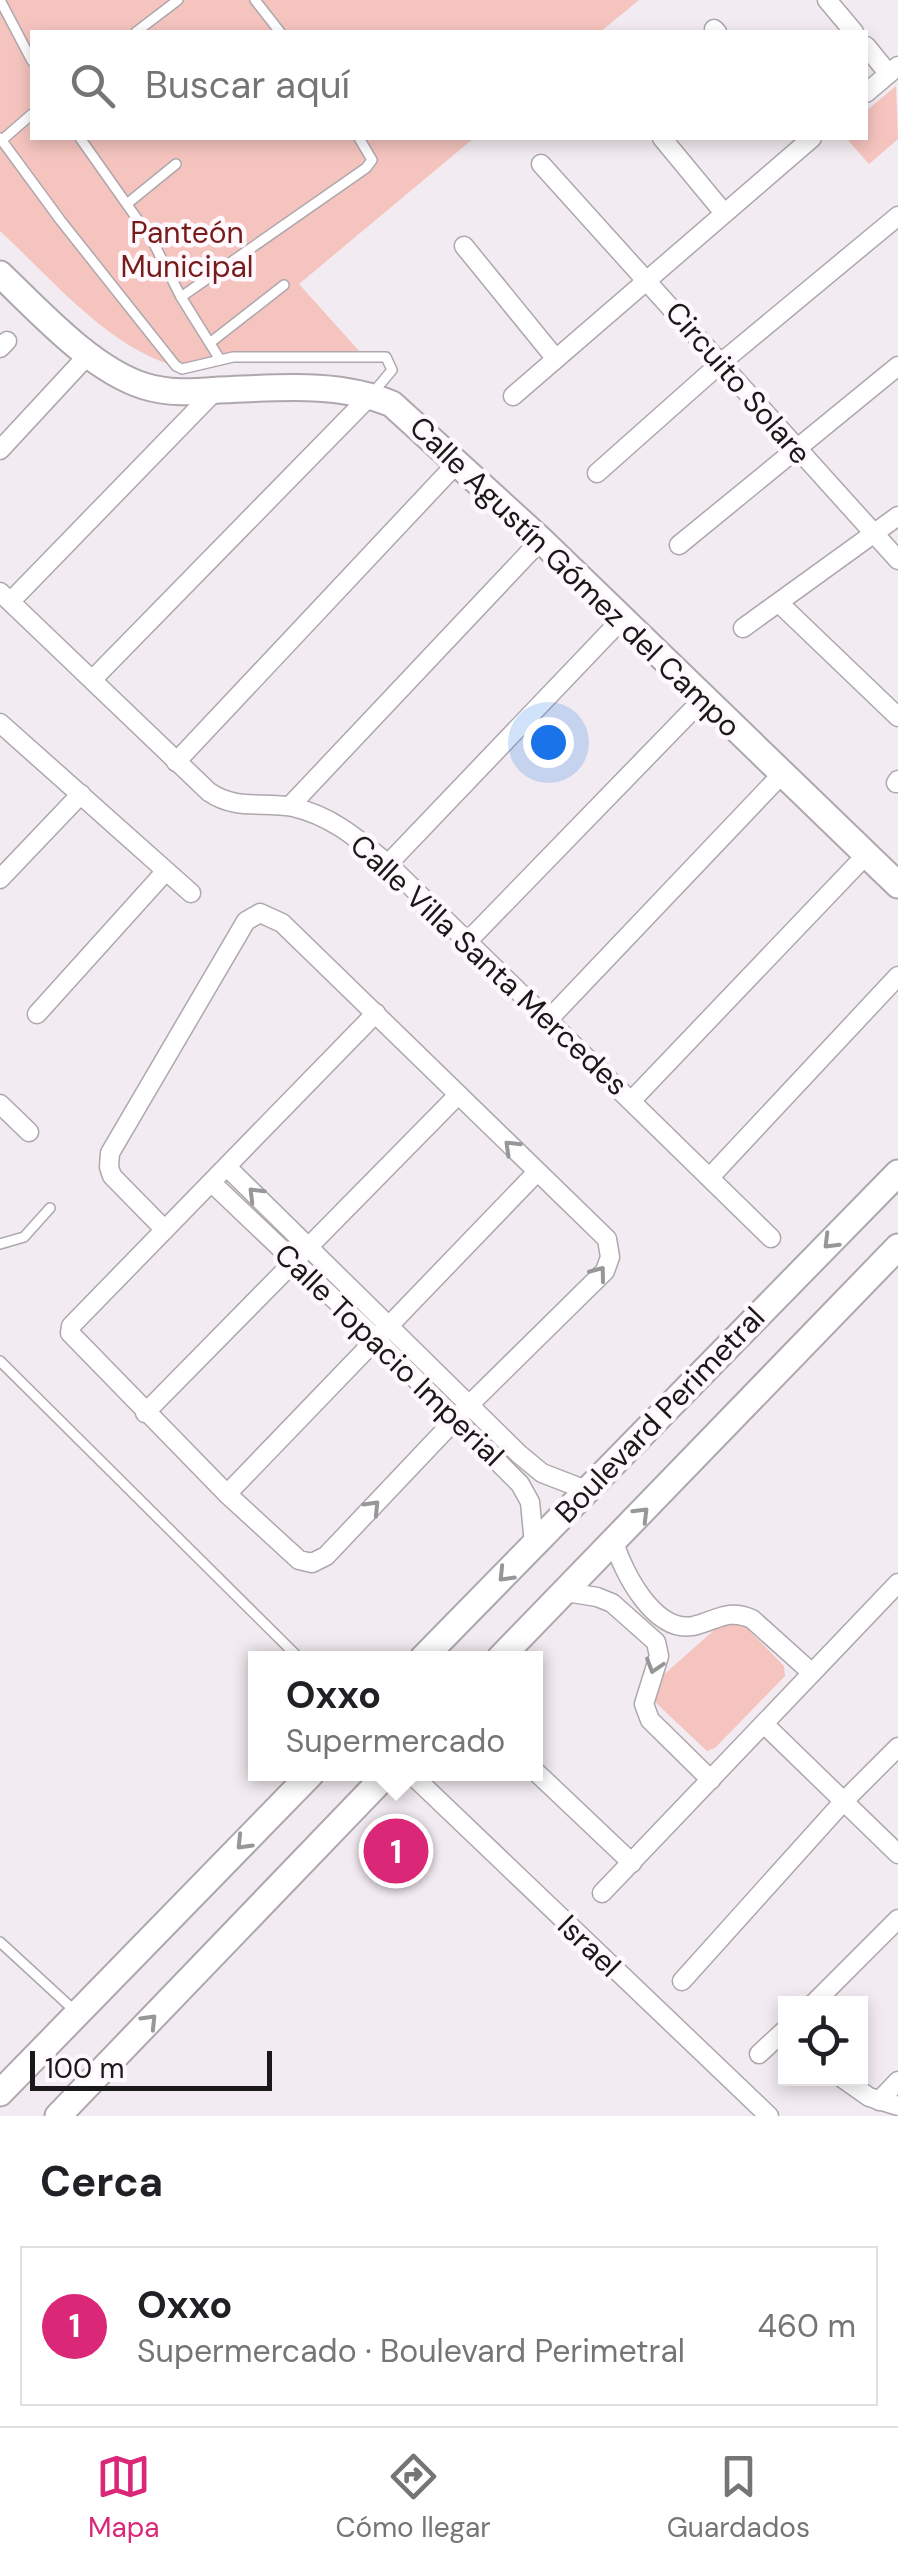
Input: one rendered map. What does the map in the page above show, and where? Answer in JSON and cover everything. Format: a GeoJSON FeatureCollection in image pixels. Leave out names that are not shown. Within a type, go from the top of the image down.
{"type":"FeatureCollection","features":[{"type":"Feature","properties":{"kind":"street"},"geometry":{"type":"LineString","coordinates":[[827,0],[852,30]]}},
{"type":"Feature","properties":{"kind":"street"},"geometry":{"type":"LineString","coordinates":[[868,48],[893,70],[868,90]]}},
{"type":"Feature","properties":{"kind":"street"},"geometry":{"type":"LineString","coordinates":[[664,140],[724,213]]}},
{"type":"Feature","properties":{"kind":"street","name":"Circuito Solare"},"geometry":{"type":"LineString","coordinates":[[805,140],[647,280],[898,560]]}},
{"type":"Feature","properties":{"kind":"street"},"geometry":{"type":"LineString","coordinates":[[513,396],[647,280],[541,164]]}},
{"type":"Feature","properties":{"kind":"street"},"geometry":{"type":"LineString","coordinates":[[597,473],[722,362],[898,216]]}},
{"type":"Feature","properties":{"kind":"street"},"geometry":{"type":"LineString","coordinates":[[464,246],[556,359]]}},
{"type":"Feature","properties":{"kind":"street","name":"Calle Agustín Gómez del Campo"},"geometry":{"type":"LineString","coordinates":[[0,274],[88,355],[141,386],[185,395],[216,390],[316,387],[371,395],[392,404],[541,540],[898,885]]}},
{"type":"Feature","properties":{"kind":"street"},"geometry":{"type":"LineString","coordinates":[[0,450],[88,355]]}},
{"type":"Feature","properties":{"kind":"street"},"geometry":{"type":"LineString","coordinates":[[679,545],[898,366]]}},
{"type":"Feature","properties":{"kind":"street"},"geometry":{"type":"LineString","coordinates":[[5,596],[216,390]]}},
{"type":"Feature","properties":{"kind":"street"},"geometry":{"type":"LineString","coordinates":[[93,679],[371,395]]}},
{"type":"Feature","properties":{"kind":"street"},"geometry":{"type":"LineString","coordinates":[[176,762],[458,462]]}},
{"type":"Feature","properties":{"kind":"street"},"geometry":{"type":"LineString","coordinates":[[744,628],[898,516]]}},
{"type":"Feature","properties":{"kind":"street"},"geometry":{"type":"LineString","coordinates":[[290,806],[541,540]]}},
{"type":"Feature","properties":{"kind":"street","name":"Calle Villa Santa Mercedes"},"geometry":{"type":"LineString","coordinates":[[5,596],[176,762],[225,803],[290,806],[331,819],[388,864],[771,1238]]}},
{"type":"Feature","properties":{"kind":"street"},"geometry":{"type":"LineString","coordinates":[[779,603],[898,717]]}},
{"type":"Feature","properties":{"kind":"street"},"geometry":{"type":"LineString","coordinates":[[388,864],[622,619]]}},
{"type":"Feature","properties":{"kind":"street"},"geometry":{"type":"LineString","coordinates":[[466,943],[703,699]]}},
{"type":"Feature","properties":{"kind":"street"},"geometry":{"type":"LineString","coordinates":[[0,724],[191,893]]}},
{"type":"Feature","properties":{"kind":"street"},"geometry":{"type":"LineString","coordinates":[[548,1020],[782,774]]}},
{"type":"Feature","properties":{"kind":"street"},"geometry":{"type":"LineString","coordinates":[[0,880],[80,794]]}},
{"type":"Feature","properties":{"kind":"street"},"geometry":{"type":"LineString","coordinates":[[632,1100],[866,855]]}},
{"type":"Feature","properties":{"kind":"street"},"geometry":{"type":"LineString","coordinates":[[37,1014],[165,872]]}},
{"type":"Feature","properties":{"kind":"street"},"geometry":{"type":"LineString","coordinates":[[165,1230],[112,1176],[110,1153],[246,920],[260,913],[282,923],[376,1013],[536,1172],[607,1239],[610,1257],[605,1271],[326,1556],[312,1564],[299,1560],[227,1494],[72,1339],[71,1326],[228,1167],[376,1013]]}},
{"type":"Feature","properties":{"kind":"street"},"geometry":{"type":"LineString","coordinates":[[710,1177],[898,976]]}},
{"type":"Feature","properties":{"kind":"street"},"geometry":{"type":"LineString","coordinates":[[146,1413],[458,1096]]}},
{"type":"Feature","properties":{"kind":"street"},"geometry":{"type":"LineString","coordinates":[[0,1104],[29,1132]]}},
{"type":"Feature","properties":{"kind":"street","name":"Calle Topacio Imperial"},"geometry":{"type":"LineString","coordinates":[[228,1167],[310,1248],[456,1420],[520,1484],[530,1502],[534,1544]]}},
{"type":"Feature","properties":{"kind":"street"},"geometry":{"type":"LineString","coordinates":[[227,1494],[536,1172]]}},
{"type":"Feature","properties":{"kind":"street","name":"Boulevard Perimetral"},"geometry":{"type":"LineString","coordinates":[[430,1651],[898,1173]]}},
{"type":"Feature","properties":{"kind":"street","name":"Calle Topacio Imperial"},"geometry":{"type":"LineString","coordinates":[[212,1182],[296,1264],[470,1405],[536,1468],[558,1482],[586,1490]]}},
{"type":"Feature","properties":{"kind":"street","name":"Boulevard Perimetral"},"geometry":{"type":"LineString","coordinates":[[507,1651],[898,1246]]}},
{"type":"Feature","properties":{"kind":"street"},"geometry":{"type":"LineString","coordinates":[[493,1458],[508,1443]]}},
{"type":"Feature","properties":{"kind":"street"},"geometry":{"type":"LineString","coordinates":[[520,1484],[536,1468]]}},
{"type":"Feature","properties":{"kind":"street"},"geometry":{"type":"LineString","coordinates":[[614,1542],[621,1566],[649,1604],[674,1626],[690,1626],[723,1614],[740,1614],[752,1619],[812,1673]]}},
{"type":"Feature","properties":{"kind":"street"},"geometry":{"type":"LineString","coordinates":[[602,1893],[898,1583]]}},
{"type":"Feature","properties":{"kind":"street"},"geometry":{"type":"LineString","coordinates":[[566,1592],[598,1597],[633,1619],[658,1648],[644,1704],[650,1720],[711,1780]]}},
{"type":"Feature","properties":{"kind":"street"},"geometry":{"type":"LineString","coordinates":[[633,1619],[649,1604]]}},
{"type":"Feature","properties":{"kind":"street"},"geometry":{"type":"LineString","coordinates":[[764,1724],[898,1854]]}},
{"type":"Feature","properties":{"kind":"street"},"geometry":{"type":"LineString","coordinates":[[682,1980],[898,1747]]}},
{"type":"Feature","properties":{"kind":"street"},"geometry":{"type":"LineString","coordinates":[[543,1779],[632,1863]]}},
{"type":"Feature","properties":{"kind":"street"},"geometry":{"type":"LineString","coordinates":[[0,2093],[304,1781]]}},
{"type":"Feature","properties":{"kind":"street"},"geometry":{"type":"LineString","coordinates":[[58,2116],[381,1781]]}},
{"type":"Feature","properties":{"kind":"street","name":"Israel"},"geometry":{"type":"LineString","coordinates":[[419,1781],[769,2116]]}},
{"type":"Feature","properties":{"kind":"street"},"geometry":{"type":"LineString","coordinates":[[821,1996],[898,1919]]}},
{"type":"Feature","properties":{"kind":"street"},"geometry":{"type":"LineString","coordinates":[[759,2054],[778,2037]]}},
{"type":"Feature","properties":{"kind":"street"},"geometry":{"type":"LineString","coordinates":[[879,2100],[898,2082]]}},
{"type":"Feature","properties":{"kind":"street"},"geometry":{"type":"LineString","coordinates":[[851,2086],[898,2106]]}},
{"type":"Feature","properties":{"kind":"lane"},"geometry":{"type":"LineString","coordinates":[[0,0],[30,57]]}},
{"type":"Feature","properties":{"kind":"lane"},"geometry":{"type":"LineString","coordinates":[[139,30],[178,0]]}},
{"type":"Feature","properties":{"kind":"lane"},"geometry":{"type":"LineString","coordinates":[[255,0],[278,30]]}},
{"type":"Feature","properties":{"kind":"lane"},"geometry":{"type":"LineString","coordinates":[[30,116],[1,139],[176,366],[182,368],[219,358],[386,357],[392,370],[371,395]]}},
{"type":"Feature","properties":{"kind":"lane"},"geometry":{"type":"LineString","coordinates":[[81,140],[128,203],[219,358]]}},
{"type":"Feature","properties":{"kind":"lane"},"geometry":{"type":"LineString","coordinates":[[181,297],[366,168],[372,160],[360,140]]}},
{"type":"Feature","properties":{"kind":"lane"},"geometry":{"type":"LineString","coordinates":[[128,203],[176,164]]}},
{"type":"Feature","properties":{"kind":"lane"},"geometry":{"type":"LineString","coordinates":[[211,342],[284,285]]}},
{"type":"Feature","properties":{"kind":"lane"},"geometry":{"type":"LineString","coordinates":[[0,1244],[24,1237],[50,1208]]}},
{"type":"Feature","properties":{"kind":"lane"},"geometry":{"type":"LineString","coordinates":[[0,1361],[292,1651]]}},
{"type":"Feature","properties":{"kind":"lane"},"geometry":{"type":"LineString","coordinates":[[0,1942],[78,2014]]}},
{"type":"Feature","properties":{"kind":"green space","name":"Panteón Municipal"},"geometry":{"type":"Polygon","coordinates":[[[0,0],[639,0],[602,30],[30,30],[30,140],[472,140],[299,284],[360,352],[180,367],[155,359],[107,330],[0,231],[0,0]]]}},
{"type":"Feature","properties":{"kind":"green space"},"geometry":{"type":"Polygon","coordinates":[[[896,86],[898,139],[869,164],[848,140],[868,140],[868,109],[896,86]]]}},
{"type":"Feature","properties":{"kind":"green space"},"geometry":{"type":"Polygon","coordinates":[[[729,1617],[738,1619],[784,1666],[785,1676],[715,1748],[707,1751],[654,1701],[655,1690],[661,1677],[729,1617]]]}},
{"type":"Feature","properties":{"kind":"building"},"geometry":{"type":"Polygon","coordinates":[[[396,1817],[419,1840],[396,1863],[373,1840],[396,1817]]]}},
{"type":"Feature","properties":{"kind":"place","name":"Oxxo"},"geometry":{"type":"Point","coordinates":[396,1851]}}]}
